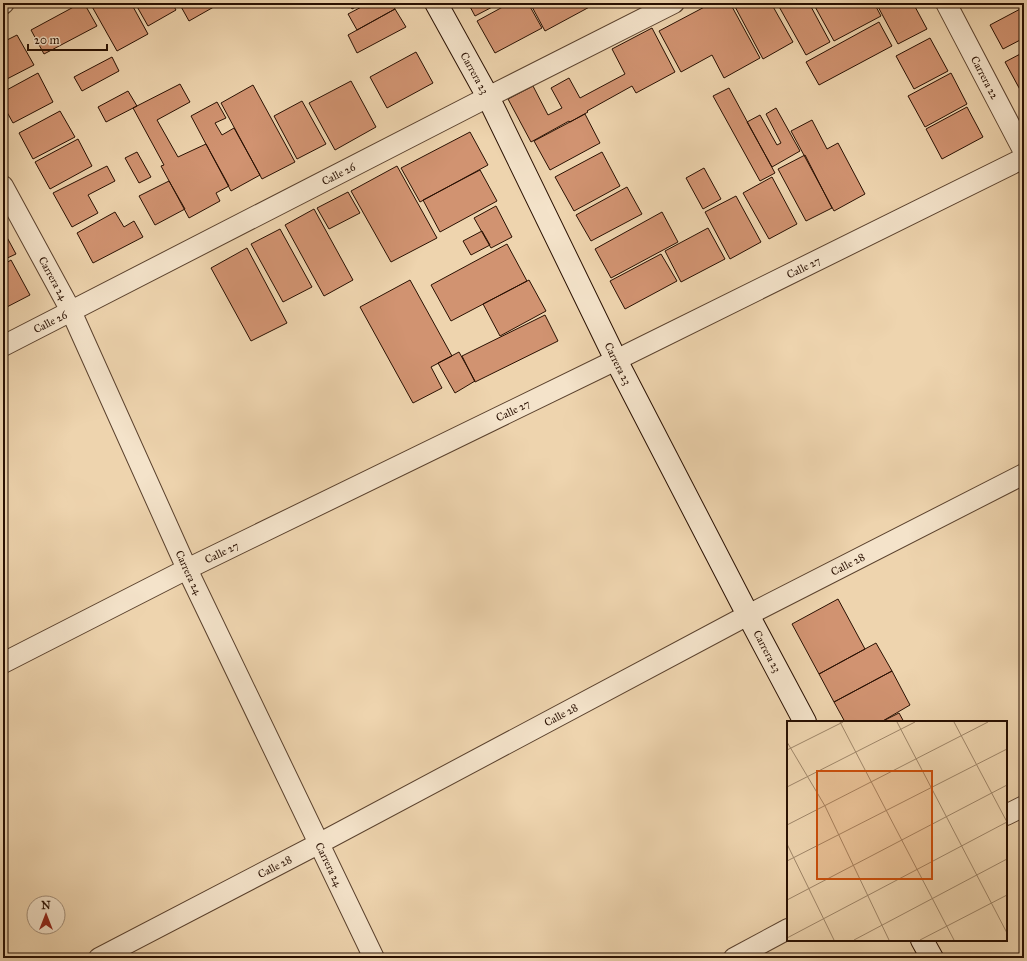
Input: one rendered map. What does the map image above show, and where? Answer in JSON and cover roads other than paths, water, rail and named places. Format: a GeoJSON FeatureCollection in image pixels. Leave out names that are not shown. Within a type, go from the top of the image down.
{"type":"FeatureCollection","features":[{"type":"Feature","properties":{"kind":"street","name":"Carrera 23"},"geometry":{"type":"LineString","coordinates":[[436,3],[488,97],[616,360],[804,721]]}},
{"type":"Feature","properties":{"kind":"street","name":"Calle 26"},"geometry":{"type":"LineString","coordinates":[[3,346],[674,3]]}},
{"type":"Feature","properties":{"kind":"street","name":"Carrera 22"},"geometry":{"type":"LineString","coordinates":[[946,3],[1024,152]]}},
{"type":"Feature","properties":{"kind":"street","name":"Calle 27"},"geometry":{"type":"LineString","coordinates":[[3,663],[187,569],[616,360],[1024,158]]}},
{"type":"Feature","properties":{"kind":"street","name":"Carrera 24"},"geometry":{"type":"LineString","coordinates":[[3,186],[71,311],[187,569],[374,958]]}},
{"type":"Feature","properties":{"kind":"street","name":"Calle 28"},"geometry":{"type":"LineString","coordinates":[[99,958],[320,843],[748,615],[1024,474]]}},
{"type":"Feature","properties":{"kind":"street"},"geometry":{"type":"LineString","coordinates":[[1007,814],[1024,806]]}},
{"type":"Feature","properties":{"kind":"street"},"geometry":{"type":"LineString","coordinates":[[734,958],[787,930]]}},
{"type":"Feature","properties":{"kind":"street"},"geometry":{"type":"LineString","coordinates":[[923,941],[932,958]]}}]}
